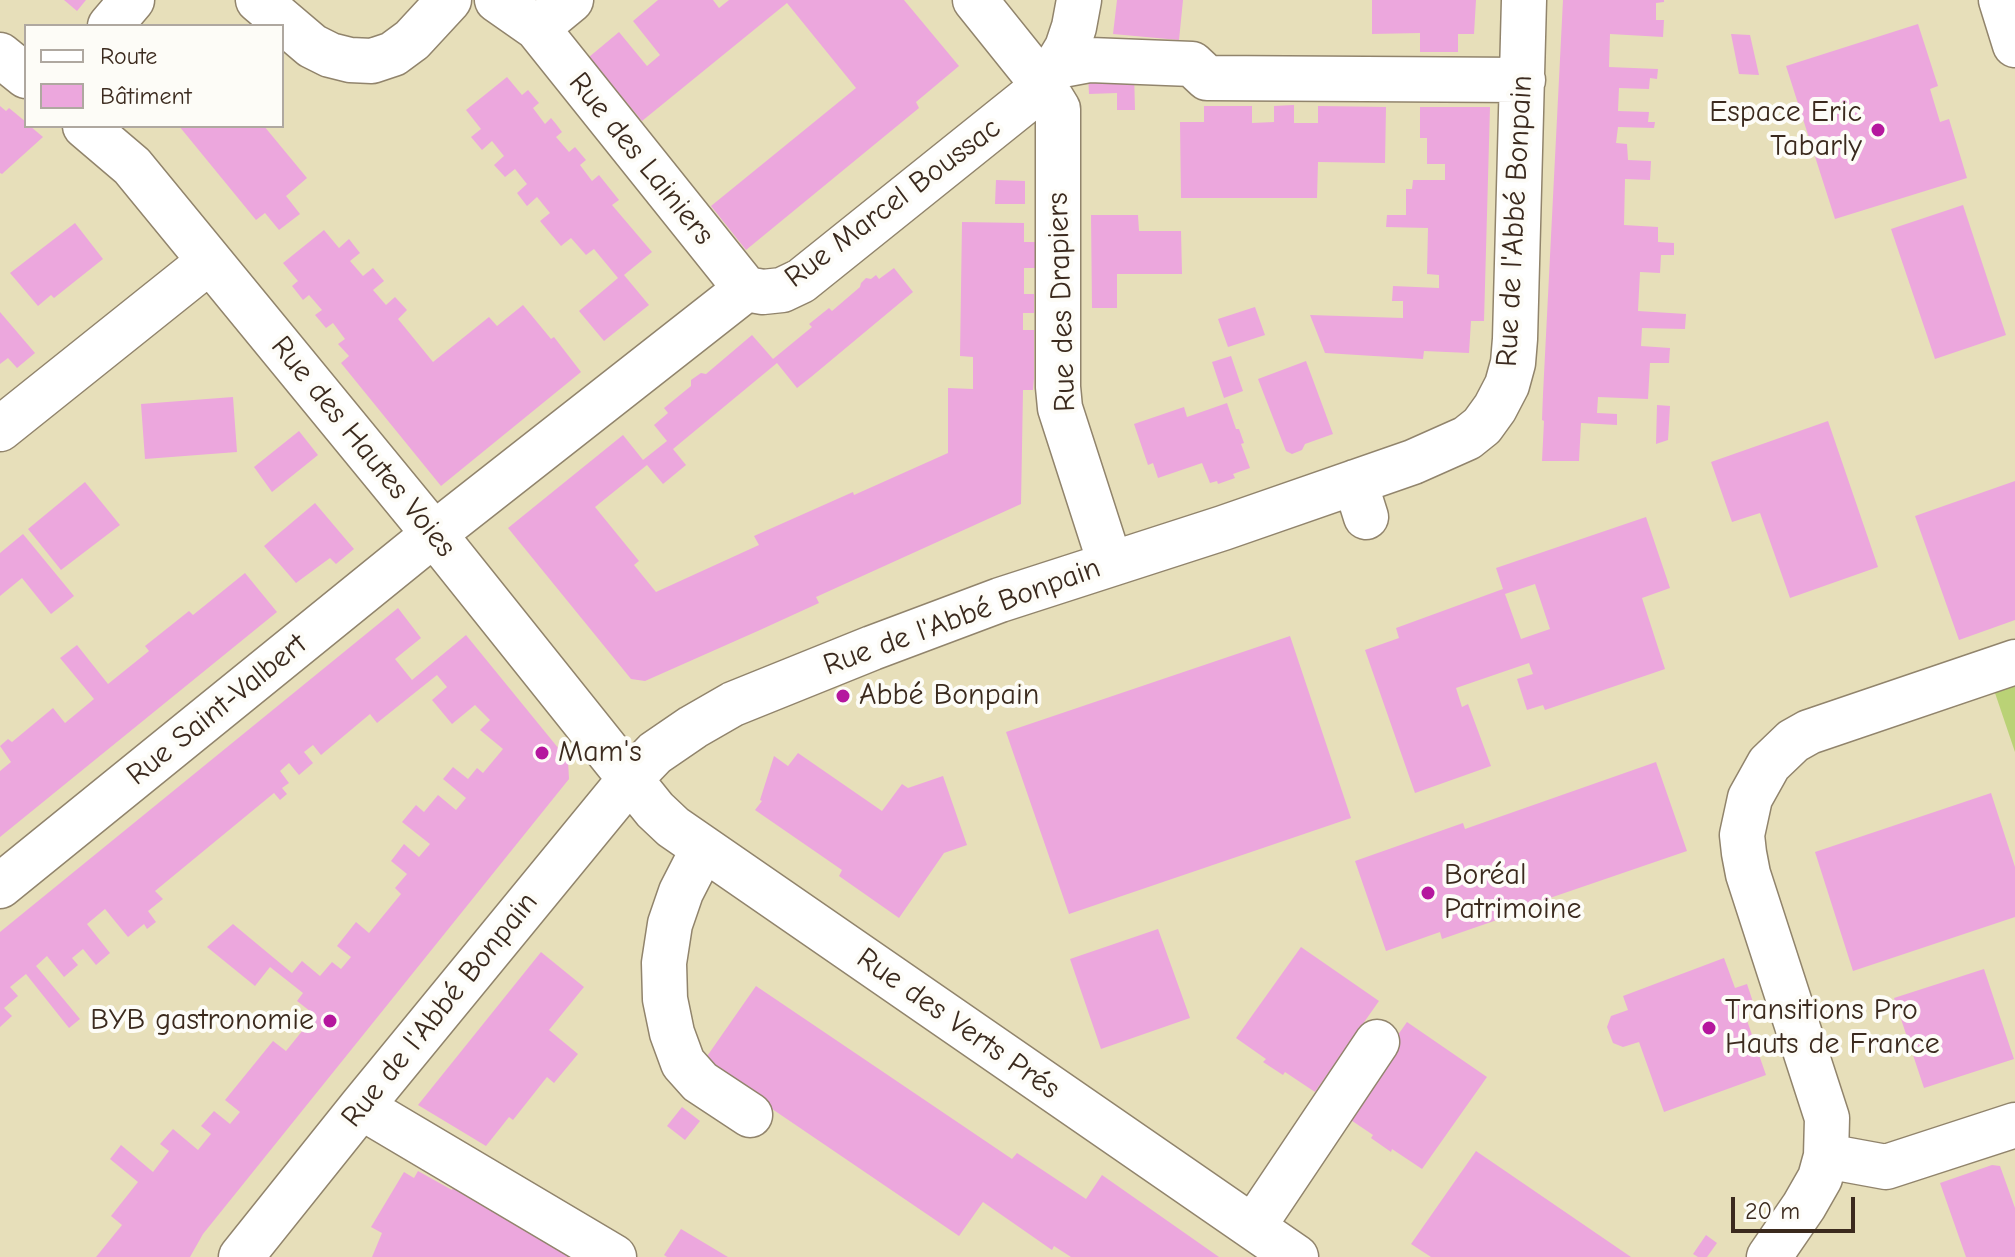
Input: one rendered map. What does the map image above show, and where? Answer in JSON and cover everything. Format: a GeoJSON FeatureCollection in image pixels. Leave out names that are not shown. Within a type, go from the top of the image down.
{"type":"FeatureCollection","features":[{"type":"Feature","properties":{"kind":"street"},"geometry":{"type":"LineString","coordinates":[[112,24],[132,0]]}},
{"type":"Feature","properties":{"kind":"street"},"geometry":{"type":"LineString","coordinates":[[258,0],[312,46],[330,55],[372,61],[393,54],[412,40],[449,0]]}},
{"type":"Feature","properties":{"kind":"street","name":"Rue des Lainiers"},"geometry":{"type":"LineString","coordinates":[[515,9],[571,0]]}},
{"type":"Feature","properties":{"kind":"street"},"geometry":{"type":"LineString","coordinates":[[975,0],[1051,76],[1090,60],[1192,64],[1207,78],[1523,80]]}},
{"type":"Feature","properties":{"kind":"street","name":"Rue Marcel Boussac"},"geometry":{"type":"LineString","coordinates":[[434,534],[746,289],[763,292],[782,290],[801,281],[1051,76],[1067,48],[1079,0]]}},
{"type":"Feature","properties":{"kind":"street","name":"Rue de l'Abbé Bonpain"},"geometry":{"type":"LineString","coordinates":[[241,1257],[630,779],[655,753],[693,727],[733,704],[872,648],[1008,616],[1110,563],[1228,542],[1361,500],[1413,462],[1467,438],[1482,426],[1507,385],[1513,363],[1524,0]]}},
{"type":"Feature","properties":{"kind":"street"},"geometry":{"type":"LineString","coordinates":[[2001,0],[2015,45]]}},
{"type":"Feature","properties":{"kind":"street","name":"Rue des Lainiers"},"geometry":{"type":"LineString","coordinates":[[515,9],[746,289]]}},
{"type":"Feature","properties":{"kind":"street"},"geometry":{"type":"LineString","coordinates":[[0,55],[24,74]]}},
{"type":"Feature","properties":{"kind":"street","name":"Rue des Drapiers"},"geometry":{"type":"LineString","coordinates":[[1051,76],[1058,109],[1060,408],[1110,563]]}},
{"type":"Feature","properties":{"kind":"street","name":"Rue des Hautes Voies"},"geometry":{"type":"LineString","coordinates":[[87,128],[132,166],[630,779]]}},
{"type":"Feature","properties":{"kind":"street"},"geometry":{"type":"LineString","coordinates":[[0,429],[210,261]]}},
{"type":"Feature","properties":{"kind":"street","name":"Rue Saint-Valbert"},"geometry":{"type":"LineString","coordinates":[[0,886],[434,534]]}},
{"type":"Feature","properties":{"kind":"street"},"geometry":{"type":"LineString","coordinates":[[1769,1257],[1820,1178],[1826,1156],[1827,1118],[1748,874],[1742,835],[1750,798],[1769,764],[1793,741],[1809,732],[2015,662]]}},
{"type":"Feature","properties":{"kind":"street","name":"Rue des Verts Prés"},"geometry":{"type":"LineString","coordinates":[[630,779],[655,810],[703,849],[1296,1257]]}},
{"type":"Feature","properties":{"kind":"street"},"geometry":{"type":"LineString","coordinates":[[703,849],[681,892],[670,924],[664,963],[665,999],[672,1033],[683,1063],[700,1082],[750,1115]]}},
{"type":"Feature","properties":{"kind":"street"},"geometry":{"type":"LineString","coordinates":[[1253,1227],[1377,1042]]}},
{"type":"Feature","properties":{"kind":"street"},"geometry":{"type":"LineString","coordinates":[[361,1107],[614,1257]]}},
{"type":"Feature","properties":{"kind":"street"},"geometry":{"type":"LineString","coordinates":[[1826,1156],[1886,1167],[2015,1125]]}},
{"type":"Feature","properties":{"kind":"green space"},"geometry":{"type":"Polygon","coordinates":[[[2015,683],[2015,752],[1994,690],[2015,683]]]}},
{"type":"Feature","properties":{"kind":"building"},"geometry":{"type":"Polygon","coordinates":[[[64,0],[86,0],[77,11],[64,0]]]}},
{"type":"Feature","properties":{"kind":"building"},"geometry":{"type":"Polygon","coordinates":[[[658,0],[713,0],[719,8],[729,0],[904,0],[959,66],[916,102],[919,108],[746,250],[711,206],[856,88],[787,3],[642,121],[589,57],[619,32],[647,66],[660,55],[633,21],[658,0]]]}},
{"type":"Feature","properties":{"kind":"building"},"geometry":{"type":"Polygon","coordinates":[[[1117,0],[1183,0],[1179,40],[1113,34],[1117,0]]]}},
{"type":"Feature","properties":{"kind":"building"},"geometry":{"type":"Polygon","coordinates":[[[1372,0],[1476,0],[1474,34],[1458,34],[1458,52],[1420,52],[1420,33],[1372,34],[1372,0]]]}},
{"type":"Feature","properties":{"kind":"building"},"geometry":{"type":"Polygon","coordinates":[[[1563,0],[1664,0],[1656,3],[1656,20],[1664,20],[1663,37],[1610,34],[1609,67],[1658,69],[1657,79],[1650,78],[1649,89],[1619,88],[1618,111],[1649,112],[1648,122],[1655,122],[1654,128],[1618,127],[1616,143],[1627,144],[1628,160],[1651,161],[1650,180],[1625,179],[1624,225],[1658,227],[1658,242],[1674,243],[1674,255],[1661,255],[1660,273],[1640,272],[1638,311],[1686,314],[1685,329],[1642,328],[1641,346],[1670,348],[1669,363],[1650,363],[1648,399],[1598,397],[1597,413],[1617,414],[1617,425],[1581,423],[1579,461],[1542,461],[1543,394],[1563,0]]]}},
{"type":"Feature","properties":{"kind":"building","name":"Espace Eric Tabarly"},"geometry":{"type":"Polygon","coordinates":[[[1918,24],[1938,86],[1930,89],[1940,122],[1949,119],[1967,178],[1835,219],[1786,66],[1918,24]]]}},
{"type":"Feature","properties":{"kind":"building"},"geometry":{"type":"Polygon","coordinates":[[[1731,34],[1750,35],[1759,75],[1739,74],[1731,34]]]}},
{"type":"Feature","properties":{"kind":"building"},"geometry":{"type":"Polygon","coordinates":[[[1134,72],[1135,110],[1117,110],[1117,93],[1089,94],[1088,73],[1134,72]]]}},
{"type":"Feature","properties":{"kind":"building"},"geometry":{"type":"Polygon","coordinates":[[[507,77],[522,95],[528,90],[539,103],[533,108],[545,124],[551,118],[556,124],[562,132],[556,137],[569,152],[575,147],[586,160],[580,165],[592,181],[599,175],[619,200],[612,205],[652,252],[624,275],[649,305],[604,341],[579,311],[618,278],[594,249],[586,255],[571,238],[561,246],[540,221],[550,213],[537,197],[527,206],[517,193],[527,184],[515,169],[505,177],[494,165],[504,156],[492,141],[482,150],[471,137],[481,129],[466,110],[507,77]]]}},
{"type":"Feature","properties":{"kind":"building"},"geometry":{"type":"Polygon","coordinates":[[[1294,105],[1294,123],[1318,123],[1318,106],[1386,107],[1385,163],[1318,162],[1317,198],[1181,198],[1180,122],[1204,122],[1204,106],[1252,106],[1252,123],[1274,122],[1274,106],[1294,105]]]}},
{"type":"Feature","properties":{"kind":"building"},"geometry":{"type":"Polygon","coordinates":[[[0,106],[6,111],[9,108],[24,120],[24,128],[32,128],[43,137],[0,173],[0,106]]]}},
{"type":"Feature","properties":{"kind":"building"},"geometry":{"type":"Polygon","coordinates":[[[1420,107],[1490,107],[1484,321],[1471,321],[1469,353],[1424,351],[1423,359],[1325,353],[1310,315],[1403,318],[1403,301],[1392,301],[1393,286],[1439,288],[1439,275],[1427,274],[1428,228],[1386,227],[1387,215],[1406,215],[1406,189],[1412,189],[1413,180],[1445,180],[1445,164],[1427,164],[1427,138],[1420,138],[1420,107]]]}},
{"type":"Feature","properties":{"kind":"building"},"geometry":{"type":"Polygon","coordinates":[[[181,128],[266,128],[307,178],[286,196],[300,214],[279,230],[265,213],[256,220],[181,128]]]}},
{"type":"Feature","properties":{"kind":"building"},"geometry":{"type":"Polygon","coordinates":[[[996,180],[1025,181],[1025,204],[995,204],[996,180]]]}},
{"type":"Feature","properties":{"kind":"building"},"geometry":{"type":"Polygon","coordinates":[[[1963,205],[2006,335],[1935,359],[1891,229],[1963,205]]]}},
{"type":"Feature","properties":{"kind":"building"},"geometry":{"type":"Polygon","coordinates":[[[1091,215],[1138,215],[1139,231],[1181,231],[1182,274],[1117,274],[1117,308],[1092,308],[1091,215]]]}},
{"type":"Feature","properties":{"kind":"building"},"geometry":{"type":"Polygon","coordinates":[[[962,222],[1024,223],[1024,242],[1035,242],[1035,268],[1024,268],[1024,294],[1034,294],[1034,313],[1023,313],[1023,330],[1034,330],[1034,378],[1033,390],[1023,390],[1021,504],[816,597],[819,603],[760,630],[645,681],[631,679],[508,528],[623,435],[643,460],[667,441],[654,425],[668,413],[664,408],[691,386],[691,380],[701,373],[706,374],[752,335],[773,359],[812,327],[809,324],[829,308],[832,311],[860,287],[866,278],[876,275],[879,279],[894,268],[913,292],[811,377],[797,388],[777,363],[673,449],[686,465],[663,484],[647,465],[595,507],[639,561],[634,565],[656,592],[759,545],[754,536],[948,453],[948,388],[973,389],[973,357],[960,356],[962,222]]]}},
{"type":"Feature","properties":{"kind":"building"},"geometry":{"type":"Polygon","coordinates":[[[75,223],[103,259],[54,298],[51,295],[38,306],[10,273],[75,223]]]}},
{"type":"Feature","properties":{"kind":"building"},"geometry":{"type":"Polygon","coordinates":[[[324,230],[339,248],[349,239],[360,253],[350,261],[363,276],[373,268],[384,281],[373,290],[386,305],[395,297],[407,310],[398,319],[433,362],[489,317],[497,326],[523,305],[551,339],[554,337],[581,372],[441,486],[341,363],[349,356],[338,344],[345,339],[333,323],[326,328],[315,315],[322,310],[309,295],[303,300],[292,286],[298,281],[283,263],[324,230]]]}},
{"type":"Feature","properties":{"kind":"building"},"geometry":{"type":"Polygon","coordinates":[[[1255,307],[1265,335],[1228,347],[1218,319],[1255,307]]]}},
{"type":"Feature","properties":{"kind":"building"},"geometry":{"type":"Polygon","coordinates":[[[0,312],[35,353],[17,368],[8,358],[0,364],[0,312]]]}},
{"type":"Feature","properties":{"kind":"building"},"geometry":{"type":"Polygon","coordinates":[[[1231,356],[1243,391],[1224,398],[1212,362],[1231,356]]]}},
{"type":"Feature","properties":{"kind":"building"},"geometry":{"type":"Polygon","coordinates":[[[1306,361],[1333,434],[1305,444],[1302,450],[1292,454],[1286,451],[1258,379],[1306,361]]]}},
{"type":"Feature","properties":{"kind":"building"},"geometry":{"type":"Polygon","coordinates":[[[233,397],[237,452],[145,459],[141,404],[233,397]]]}},
{"type":"Feature","properties":{"kind":"building"},"geometry":{"type":"Polygon","coordinates":[[[1227,403],[1244,443],[1241,444],[1250,468],[1218,484],[1217,481],[1210,483],[1202,463],[1158,478],[1153,463],[1148,465],[1134,424],[1184,407],[1187,417],[1227,403]]]}},
{"type":"Feature","properties":{"kind":"building"},"geometry":{"type":"Polygon","coordinates":[[[1657,405],[1670,406],[1668,440],[1656,444],[1657,405]]]}},
{"type":"Feature","properties":{"kind":"building"},"geometry":{"type":"Polygon","coordinates":[[[1828,421],[1878,567],[1790,598],[1760,513],[1732,522],[1711,462],[1828,421]]]}},
{"type":"Feature","properties":{"kind":"building"},"geometry":{"type":"Polygon","coordinates":[[[299,431],[318,455],[272,492],[254,467],[299,431]]]}},
{"type":"Feature","properties":{"kind":"building"},"geometry":{"type":"Polygon","coordinates":[[[2015,481],[2015,620],[1959,640],[1915,516],[2015,481]]]}},
{"type":"Feature","properties":{"kind":"building"},"geometry":{"type":"Polygon","coordinates":[[[85,482],[120,525],[61,570],[28,529],[85,482]]]}},
{"type":"Feature","properties":{"kind":"building"},"geometry":{"type":"Polygon","coordinates":[[[315,503],[354,549],[336,564],[330,558],[296,583],[264,546],[315,503]]]}},
{"type":"Feature","properties":{"kind":"building"},"geometry":{"type":"Polygon","coordinates":[[[1646,517],[1670,588],[1642,598],[1665,669],[1545,710],[1543,705],[1527,710],[1517,679],[1533,674],[1529,663],[1456,688],[1462,707],[1468,704],[1491,766],[1415,793],[1365,650],[1399,638],[1396,628],[1503,589],[1496,568],[1646,517]],[[1535,584],[1505,594],[1521,639],[1550,629],[1535,584]]]}},
{"type":"Feature","properties":{"kind":"building"},"geometry":{"type":"Polygon","coordinates":[[[23,534],[74,596],[51,614],[22,578],[0,596],[0,553],[23,534]]]}},
{"type":"Feature","properties":{"kind":"building"},"geometry":{"type":"Polygon","coordinates":[[[245,573],[277,612],[0,837],[0,771],[11,762],[0,746],[8,739],[12,742],[53,708],[65,723],[94,699],[60,658],[77,645],[108,684],[149,651],[145,646],[189,611],[193,615],[245,573]]]}},
{"type":"Feature","properties":{"kind":"building"},"geometry":{"type":"Polygon","coordinates":[[[398,608],[421,638],[395,659],[412,680],[466,635],[568,760],[569,779],[203,1234],[190,1257],[96,1257],[122,1225],[111,1216],[138,1182],[110,1159],[121,1145],[153,1172],[169,1151],[160,1144],[173,1129],[198,1150],[211,1134],[201,1126],[214,1111],[230,1124],[240,1112],[225,1100],[273,1041],[286,1051],[315,1015],[297,1001],[303,993],[270,967],[255,986],[207,947],[233,924],[292,973],[302,961],[320,976],[332,962],[341,969],[351,957],[337,946],[356,922],[369,933],[401,894],[395,888],[407,874],[391,861],[404,844],[419,857],[430,844],[402,822],[416,805],[424,812],[438,795],[456,810],[466,798],[443,779],[453,767],[468,779],[477,768],[483,773],[503,749],[480,730],[490,720],[475,705],[452,724],[432,700],[447,687],[437,675],[377,723],[370,714],[321,755],[313,745],[304,752],[313,763],[299,775],[289,763],[280,771],[289,783],[282,788],[287,794],[280,800],[274,793],[155,891],[163,899],[148,911],[156,922],[147,929],[144,924],[128,937],[105,909],[87,924],[110,953],[96,965],[83,949],[72,958],[78,965],[64,977],[47,956],[36,966],[80,1019],[69,1028],[26,974],[10,987],[18,996],[4,1008],[12,1016],[0,1027],[0,932],[398,608]]]}},
{"type":"Feature","properties":{"kind":"building"},"geometry":{"type":"Polygon","coordinates":[[[1290,636],[1351,818],[1069,914],[1006,732],[1290,636]]]}},
{"type":"Feature","properties":{"kind":"building"},"geometry":{"type":"Polygon","coordinates":[[[798,753],[882,811],[902,784],[908,788],[943,776],[967,845],[944,853],[899,918],[839,876],[842,870],[755,810],[762,801],[774,756],[788,766],[798,753]]]}},
{"type":"Feature","properties":{"kind":"building"},"geometry":{"type":"Polygon","coordinates":[[[1656,762],[1687,851],[1442,939],[1440,932],[1386,951],[1355,861],[1463,823],[1465,829],[1656,762]]]}},
{"type":"Feature","properties":{"kind":"building"},"geometry":{"type":"Polygon","coordinates":[[[1991,793],[2015,867],[2015,917],[1853,971],[1815,852],[1991,793]]]}},
{"type":"Feature","properties":{"kind":"building"},"geometry":{"type":"Polygon","coordinates":[[[1158,929],[1190,1018],[1101,1049],[1070,959],[1158,929]]]}},
{"type":"Feature","properties":{"kind":"building"},"geometry":{"type":"Polygon","coordinates":[[[1301,947],[1379,1001],[1315,1092],[1263,1062],[1266,1059],[1236,1038],[1301,947]]]}},
{"type":"Feature","properties":{"kind":"building"},"geometry":{"type":"Polygon","coordinates":[[[541,952],[584,987],[549,1030],[578,1054],[554,1083],[547,1077],[513,1120],[509,1117],[486,1146],[418,1105],[541,952]]]}},
{"type":"Feature","properties":{"kind":"building"},"geometry":{"type":"Polygon","coordinates":[[[1724,958],[1735,988],[1747,984],[1754,1005],[1743,1009],[1766,1075],[1664,1112],[1639,1042],[1623,1047],[1613,1043],[1607,1027],[1611,1016],[1628,1010],[1623,996],[1724,958]]]}},
{"type":"Feature","properties":{"kind":"building"},"geometry":{"type":"Polygon","coordinates":[[[1984,969],[2014,1059],[1924,1088],[1894,998],[1984,969]]]}},
{"type":"Feature","properties":{"kind":"building"},"geometry":{"type":"Polygon","coordinates":[[[756,986],[1012,1159],[1017,1153],[1086,1199],[1102,1175],[1219,1257],[1071,1257],[1054,1246],[1052,1250],[983,1202],[959,1236],[703,1062],[756,986]]]}},
{"type":"Feature","properties":{"kind":"building"},"geometry":{"type":"Polygon","coordinates":[[[1407,1022],[1487,1077],[1422,1169],[1392,1149],[1391,1152],[1371,1138],[1373,1135],[1342,1114],[1407,1022]]]}},
{"type":"Feature","properties":{"kind":"building"},"geometry":{"type":"Polygon","coordinates":[[[682,1107],[700,1121],[685,1140],[667,1126],[682,1107]]]}},
{"type":"Feature","properties":{"kind":"building"},"geometry":{"type":"Polygon","coordinates":[[[1476,1151],[1631,1257],[1431,1257],[1411,1244],[1476,1151]]]}},
{"type":"Feature","properties":{"kind":"building"},"geometry":{"type":"Polygon","coordinates":[[[1992,1165],[2000,1166],[2015,1208],[2015,1257],[1966,1257],[1940,1183],[1992,1165]]]}},
{"type":"Feature","properties":{"kind":"building"},"geometry":{"type":"Polygon","coordinates":[[[418,1171],[452,1190],[456,1182],[574,1257],[372,1257],[382,1233],[371,1227],[404,1172],[414,1178],[418,1171]]]}},
{"type":"Feature","properties":{"kind":"building"},"geometry":{"type":"Polygon","coordinates":[[[681,1229],[728,1257],[667,1257],[664,1255],[681,1229]]]}},
{"type":"Feature","properties":{"kind":"building"},"geometry":{"type":"Polygon","coordinates":[[[1706,1235],[1717,1243],[1707,1257],[1698,1257],[1693,1254],[1706,1235]]]}},
{"type":"Feature","properties":{"kind":"place","name":"Espace Eric Tabarly"},"geometry":{"type":"Point","coordinates":[1878,130]}},
{"type":"Feature","properties":{"kind":"place","name":"Abbé Bonpain"},"geometry":{"type":"Point","coordinates":[843,696]}},
{"type":"Feature","properties":{"kind":"place","name":"Mam's"},"geometry":{"type":"Point","coordinates":[542,753]}},
{"type":"Feature","properties":{"kind":"place","name":"Boréal Patrimoine"},"geometry":{"type":"Point","coordinates":[1428,893]}},
{"type":"Feature","properties":{"kind":"place","name":"BYB gastronomie"},"geometry":{"type":"Point","coordinates":[330,1021]}},
{"type":"Feature","properties":{"kind":"place","name":"Transitions Pro Hauts de France"},"geometry":{"type":"Point","coordinates":[1709,1028]}}]}
